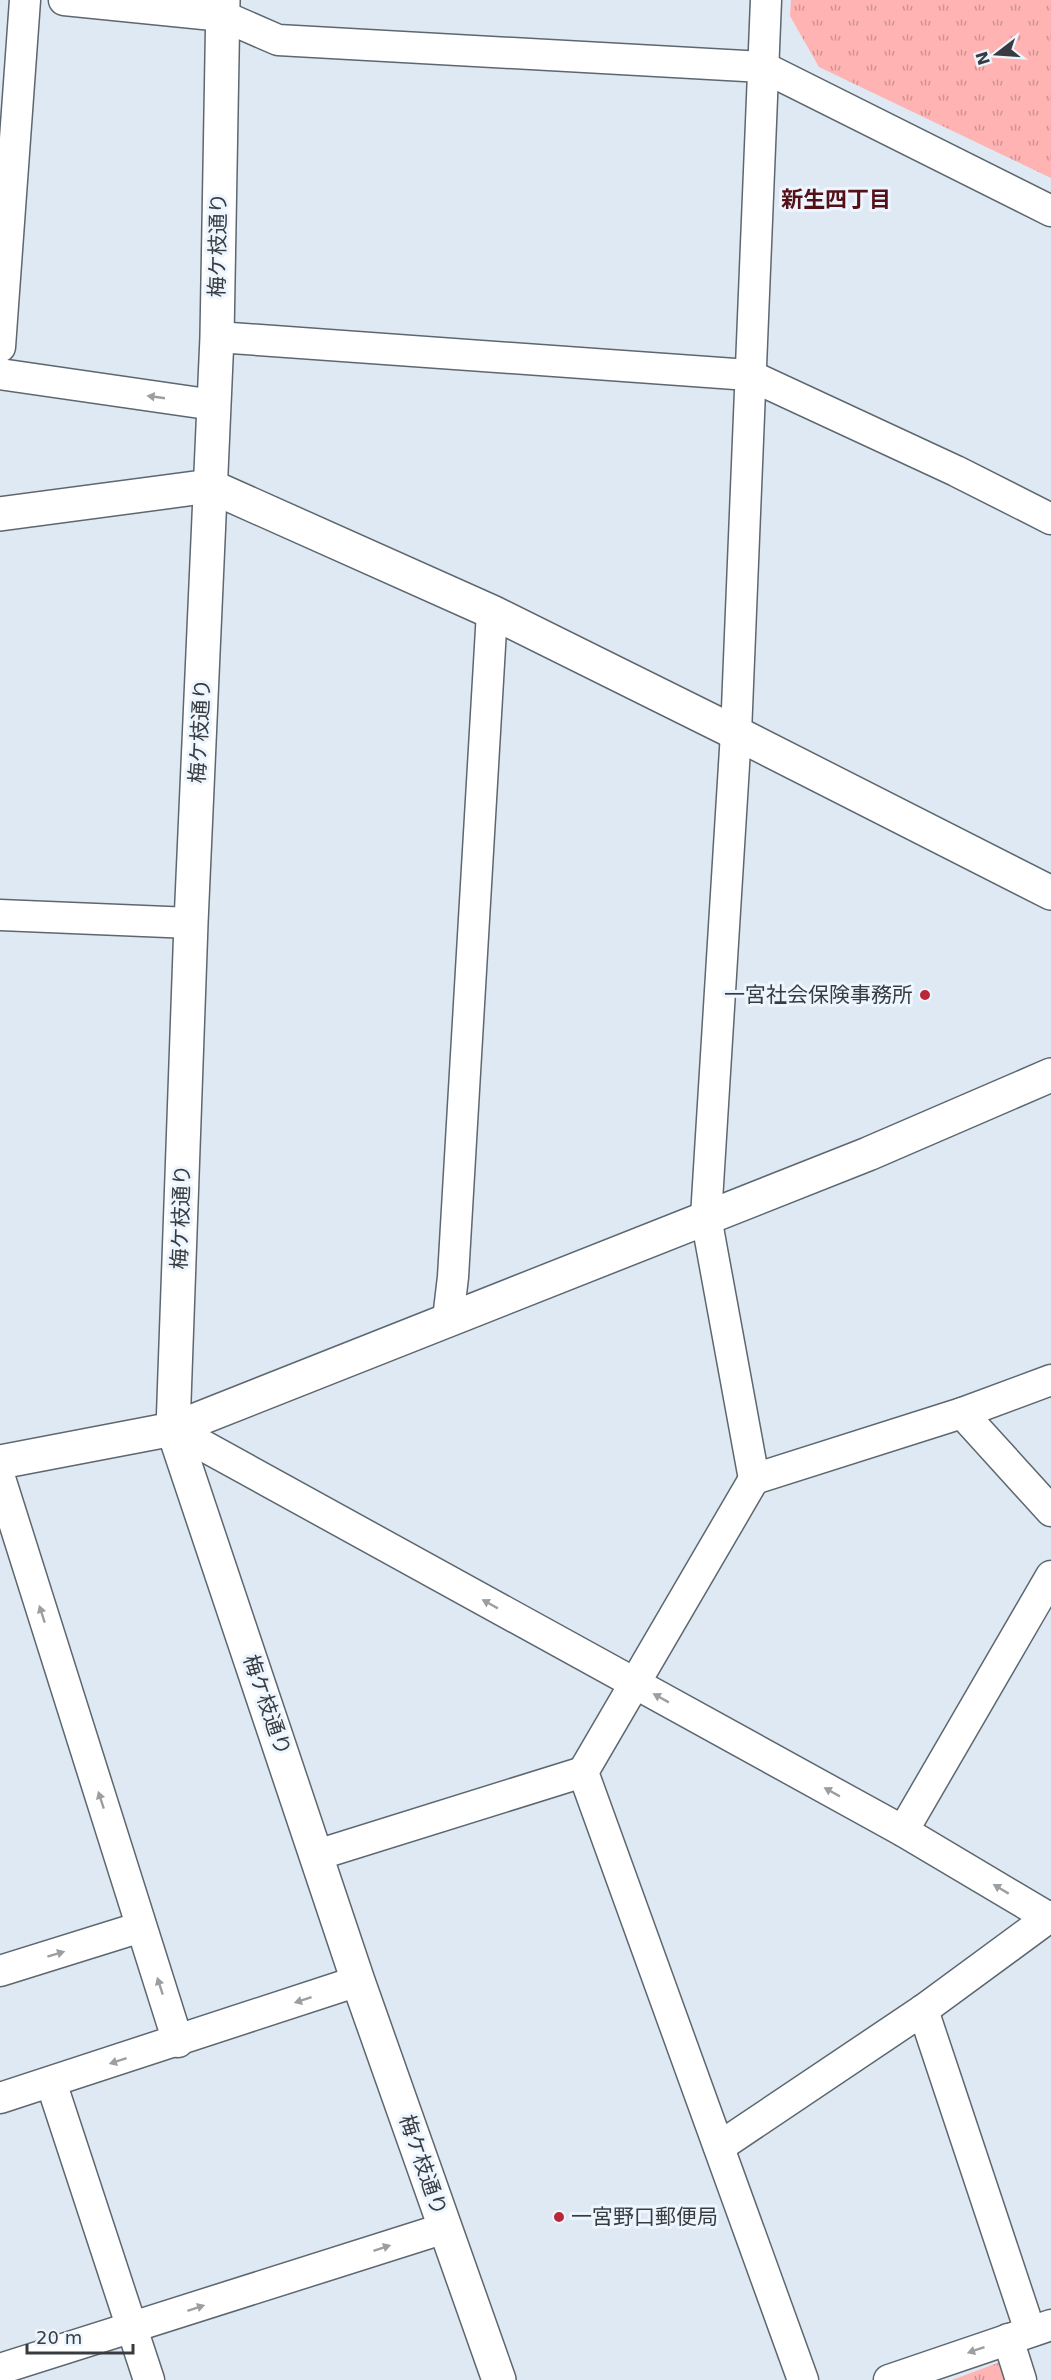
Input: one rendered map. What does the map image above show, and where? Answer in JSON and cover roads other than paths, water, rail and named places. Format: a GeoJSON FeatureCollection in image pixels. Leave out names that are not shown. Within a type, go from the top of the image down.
{"type":"FeatureCollection","features":[{"type":"Feature","properties":{"kind":"street"},"geometry":{"type":"LineString","coordinates":[[0,347],[25,0]]}},
{"type":"Feature","properties":{"kind":"street"},"geometry":{"type":"LineString","coordinates":[[64,0],[223,8],[278,40],[763,67],[1051,211]]}},
{"type":"Feature","properties":{"kind":"street"},"geometry":{"type":"LineString","coordinates":[[317,1855],[583,1772],[754,1479],[706,1217],[736,733],[766,0]]}},
{"type":"Feature","properties":{"kind":"street","name":"梅ケ枝通り"},"geometry":{"type":"LineString","coordinates":[[223,8],[217,337],[191,923],[173,1429],[358,1981],[498,2380]]}},
{"type":"Feature","properties":{"kind":"street"},"geometry":{"type":"LineString","coordinates":[[217,337],[749,375],[956,471],[1051,519]]}},
{"type":"Feature","properties":{"kind":"street"},"geometry":{"type":"LineString","coordinates":[[0,374],[214,405]]}},
{"type":"Feature","properties":{"kind":"street"},"geometry":{"type":"LineString","coordinates":[[0,514],[210,486],[492,612],[1051,892]]}},
{"type":"Feature","properties":{"kind":"street"},"geometry":{"type":"LineString","coordinates":[[448,1319],[454,1265],[492,612]]}},
{"type":"Feature","properties":{"kind":"street"},"geometry":{"type":"LineString","coordinates":[[0,915],[191,923]]}},
{"type":"Feature","properties":{"kind":"street"},"geometry":{"type":"LineString","coordinates":[[0,1462],[173,1429],[868,1154],[1051,1075]]}},
{"type":"Feature","properties":{"kind":"street"},"geometry":{"type":"LineString","coordinates":[[754,1479],[963,1413],[1051,1380]]}},
{"type":"Feature","properties":{"kind":"street"},"geometry":{"type":"LineString","coordinates":[[963,1413],[1051,1511]]}},
{"type":"Feature","properties":{"kind":"street"},"geometry":{"type":"LineString","coordinates":[[173,1429],[903,1831],[1050,1918],[923,2010],[719,2147]]}},
{"type":"Feature","properties":{"kind":"street"},"geometry":{"type":"LineString","coordinates":[[0,1478],[178,2042]]}},
{"type":"Feature","properties":{"kind":"street"},"geometry":{"type":"LineString","coordinates":[[903,1831],[1051,1576]]}},
{"type":"Feature","properties":{"kind":"street"},"geometry":{"type":"LineString","coordinates":[[583,1772],[803,2380]]}},
{"type":"Feature","properties":{"kind":"street"},"geometry":{"type":"LineString","coordinates":[[0,1971],[141,1927]]}},
{"type":"Feature","properties":{"kind":"street"},"geometry":{"type":"LineString","coordinates":[[0,2098],[178,2042],[358,1981]]}},
{"type":"Feature","properties":{"kind":"street"},"geometry":{"type":"LineString","coordinates":[[923,2010],[1030,2332],[1021,2380]]}},
{"type":"Feature","properties":{"kind":"street"},"geometry":{"type":"LineString","coordinates":[[51,2082],[149,2380]]}},
{"type":"Feature","properties":{"kind":"street"},"geometry":{"type":"LineString","coordinates":[[0,2369],[445,2228]]}},
{"type":"Feature","properties":{"kind":"street"},"geometry":{"type":"LineString","coordinates":[[889,2380],[1030,2332]]}},
{"type":"Feature","properties":{"kind":"place","name":"一宮社会保険事務所"},"geometry":{"type":"Point","coordinates":[925,995]}},
{"type":"Feature","properties":{"kind":"place","name":"一宮野口郵便局"},"geometry":{"type":"Point","coordinates":[559,2217]}},
{"type":"Feature","properties":{"kind":"district","name":"新生四丁目"},"geometry":{"type":"Point","coordinates":[836,199]}}]}
